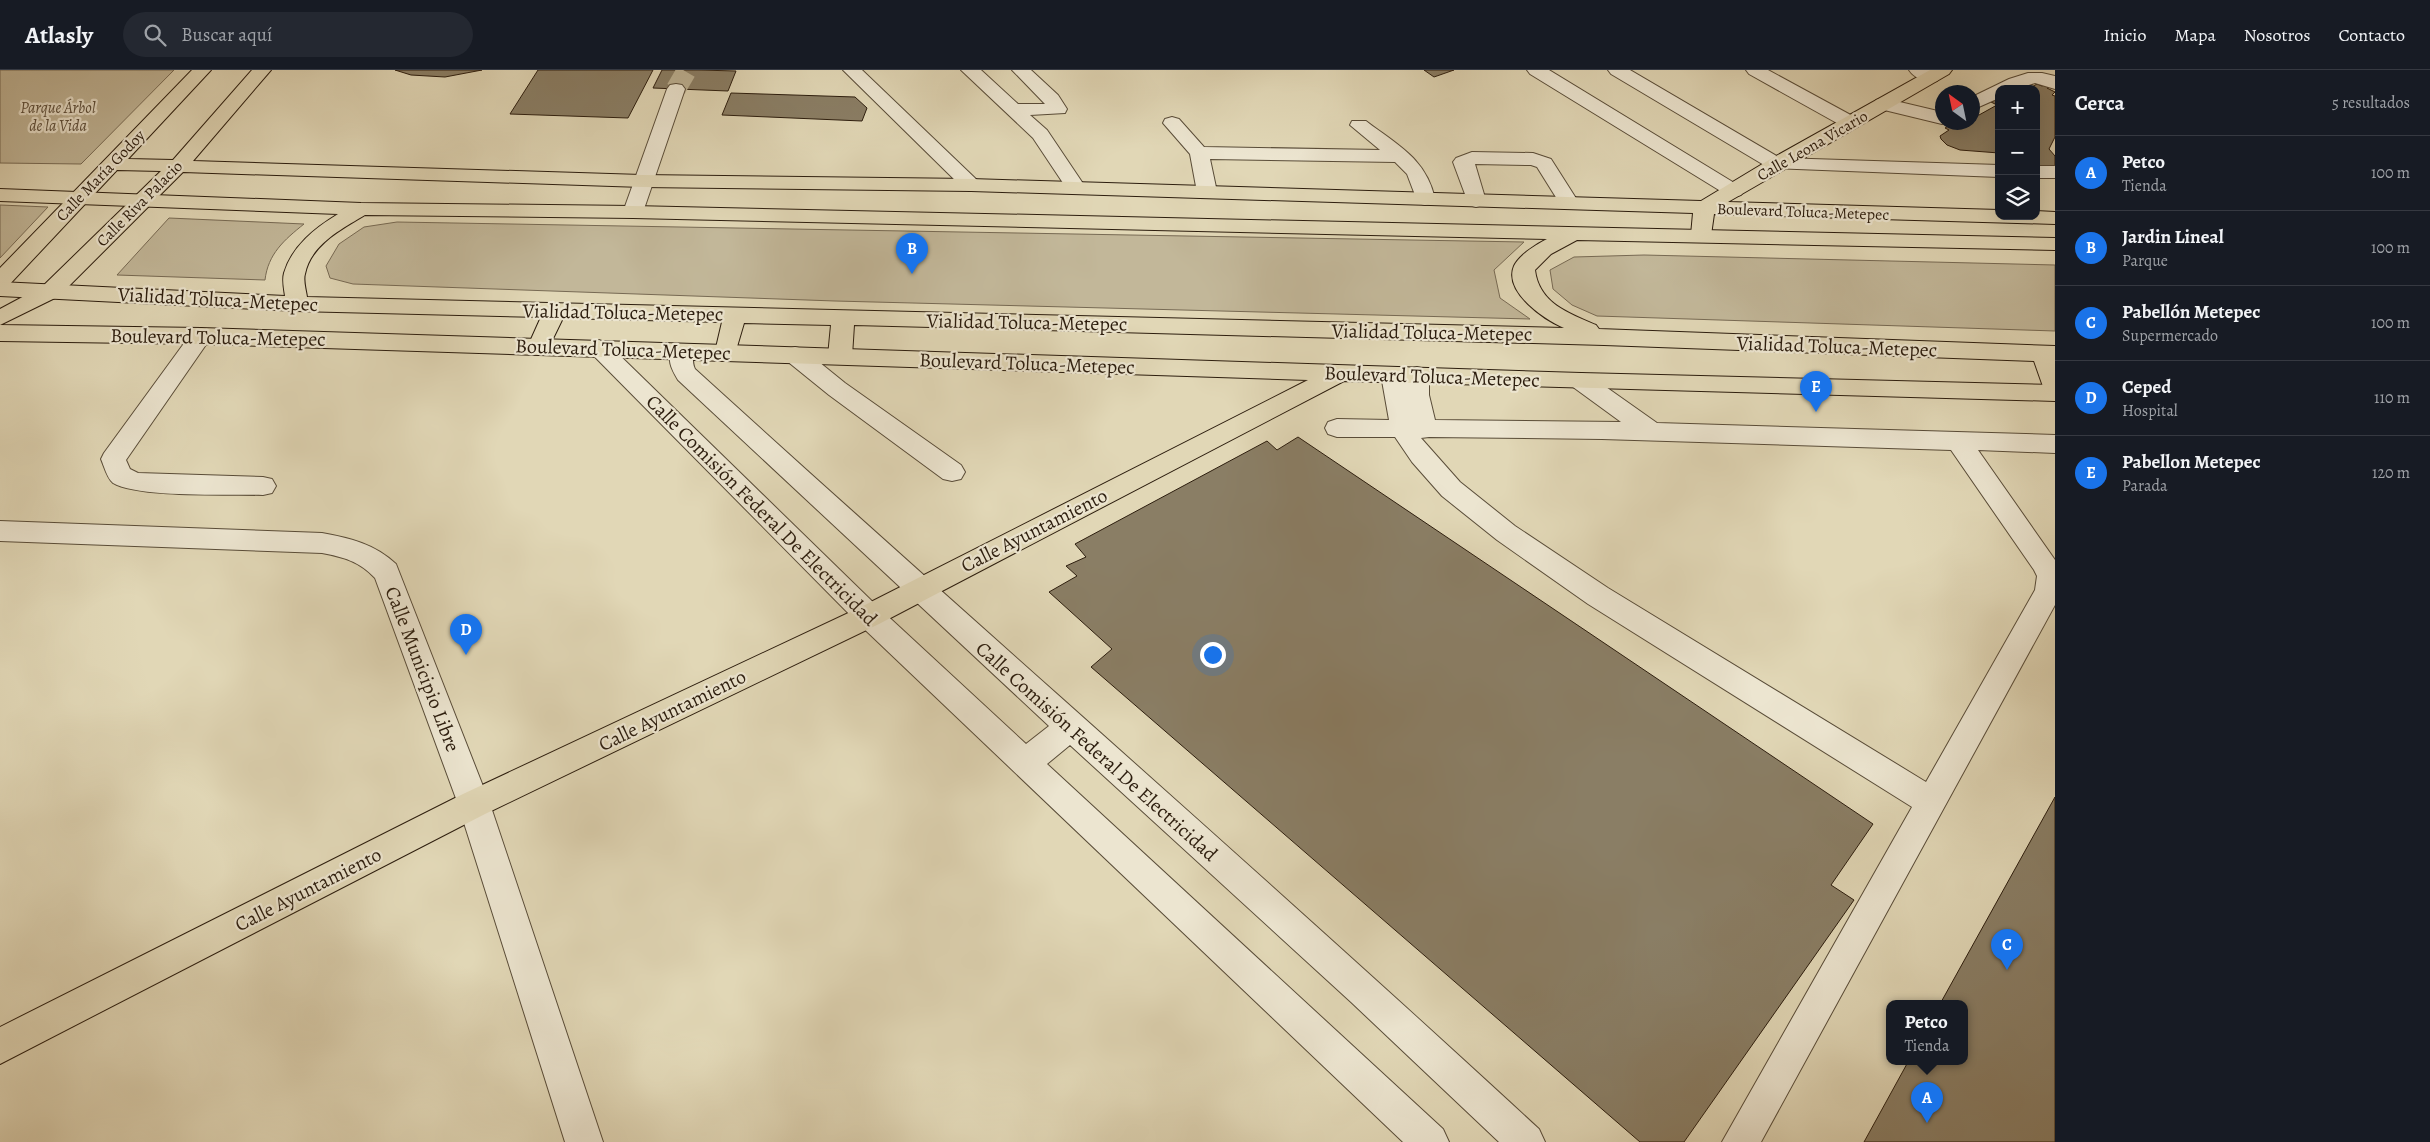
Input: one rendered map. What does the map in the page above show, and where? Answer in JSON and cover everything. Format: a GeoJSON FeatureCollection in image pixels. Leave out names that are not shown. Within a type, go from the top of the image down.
{"type":"FeatureCollection","features":[{"type":"Feature","properties":{"kind":"main road","name":"Calle María Godoy"},"geometry":{"type":"LineString","coordinates":[[0,281],[202,70]]}},
{"type":"Feature","properties":{"kind":"main road","name":"Calle Riva Palacio"},"geometry":{"type":"LineString","coordinates":[[0,318],[51,291],[178,166],[262,70]]}},
{"type":"Feature","properties":{"kind":"main road","name":"Calle Leona Vicario"},"geometry":{"type":"LineString","coordinates":[[1704,208],[1776,164],[1883,104],[1935,71]]}},
{"type":"Feature","properties":{"kind":"main road","name":"Boulevard Toluca-Metepec"},"geometry":{"type":"LineString","coordinates":[[111,164],[642,180],[971,185],[2055,218]]}},
{"type":"Feature","properties":{"kind":"main road"},"geometry":{"type":"LineString","coordinates":[[0,195],[361,208],[1576,232],[2055,244]]}},
{"type":"Feature","properties":{"kind":"main road"},"geometry":{"type":"LineString","coordinates":[[296,304],[294,274],[306,250],[324,231],[361,208]]}},
{"type":"Feature","properties":{"kind":"main road"},"geometry":{"type":"LineString","coordinates":[[1701,235],[1704,208]]}},
{"type":"Feature","properties":{"kind":"main road"},"geometry":{"type":"LineString","coordinates":[[1576,232],[1544,249],[1524,268],[1524,282],[1530,295],[1555,317],[1604,337]]}},
{"type":"Feature","properties":{"kind":"main road","name":"Vialidad Toluca-Metepec"},"geometry":{"type":"LineString","coordinates":[[0,289],[296,304],[1604,337],[2049,354]]}},
{"type":"Feature","properties":{"kind":"main road"},"geometry":{"type":"LineString","coordinates":[[539,346],[556,310]]}},
{"type":"Feature","properties":{"kind":"main road"},"geometry":{"type":"LineString","coordinates":[[726,352],[735,314]]}},
{"type":"Feature","properties":{"kind":"main road"},"geometry":{"type":"LineString","coordinates":[[840,356],[843,317]]}},
{"type":"Feature","properties":{"kind":"main road","name":"Boulevard Toluca-Metepec"},"geometry":{"type":"LineString","coordinates":[[0,333],[201,336],[1581,381],[2055,393]]}},
{"type":"Feature","properties":{"kind":"main road"},"geometry":{"type":"LineString","coordinates":[[2049,354],[2055,393]]}},
{"type":"Feature","properties":{"kind":"main road","name":"Calle Ayuntamiento"},"geometry":{"type":"LineString","coordinates":[[0,1046],[474,804],[869,616],[918,589],[1343,373]]}},
{"type":"Feature","properties":{"kind":"street"},"geometry":{"type":"LineString","coordinates":[[852,70],[971,185]]}},
{"type":"Feature","properties":{"kind":"street"},"geometry":{"type":"LineString","coordinates":[[970,70],[1040,134],[1076,188]]}},
{"type":"Feature","properties":{"kind":"street"},"geometry":{"type":"LineString","coordinates":[[1015,110],[1058,109],[1051,99],[1021,70]]}},
{"type":"Feature","properties":{"kind":"street"},"geometry":{"type":"LineString","coordinates":[[1536,70],[1734,191]]}},
{"type":"Feature","properties":{"kind":"street"},"geometry":{"type":"LineString","coordinates":[[1617,70],[1776,164],[1995,171]]}},
{"type":"Feature","properties":{"kind":"street"},"geometry":{"type":"LineString","coordinates":[[1755,70],[1850,123]]}},
{"type":"Feature","properties":{"kind":"street"},"geometry":{"type":"LineString","coordinates":[[2009,85],[2024,77],[2038,77],[2055,84]]}},
{"type":"Feature","properties":{"kind":"street"},"geometry":{"type":"LineString","coordinates":[[632,212],[676,89]]}},
{"type":"Feature","properties":{"kind":"street"},"geometry":{"type":"LineString","coordinates":[[1980,101],[1995,93]]}},
{"type":"Feature","properties":{"kind":"street"},"geometry":{"type":"LineString","coordinates":[[1883,104],[1935,116]]}},
{"type":"Feature","properties":{"kind":"street"},"geometry":{"type":"LineString","coordinates":[[1172,123],[1199,153],[1207,192]]}},
{"type":"Feature","properties":{"kind":"street"},"geometry":{"type":"LineString","coordinates":[[1359,125],[1412,163],[1420,177],[1425,199]]}},
{"type":"Feature","properties":{"kind":"street"},"geometry":{"type":"LineString","coordinates":[[1199,153],[1400,156]]}},
{"type":"Feature","properties":{"kind":"street"},"geometry":{"type":"LineString","coordinates":[[1476,201],[1463,162],[1472,158],[1533,159],[1544,162],[1569,203]]}},
{"type":"Feature","properties":{"kind":"street"},"geometry":{"type":"LineString","coordinates":[[2040,172],[2055,172]]}},
{"type":"Feature","properties":{"kind":"street"},"geometry":{"type":"LineString","coordinates":[[201,336],[113,459],[120,476],[135,482],[263,486]]}},
{"type":"Feature","properties":{"kind":"street","name":"Calle Comisión Federal De Electricidad"},"geometry":{"type":"LineString","coordinates":[[599,348],[869,616],[1430,1142]]}},
{"type":"Feature","properties":{"kind":"street","name":"Calle Comisión Federal De Electricidad"},"geometry":{"type":"LineString","coordinates":[[682,352],[681,364],[686,374],[1069,727],[1363,990],[1526,1142]]}},
{"type":"Feature","properties":{"kind":"street"},"geometry":{"type":"LineString","coordinates":[[795,355],[837,389],[952,472]]}},
{"type":"Feature","properties":{"kind":"street"},"geometry":{"type":"LineString","coordinates":[[1392,375],[1414,430],[1421,456],[1446,484],[1506,533],[1598,596],[1930,801]]}},
{"type":"Feature","properties":{"kind":"street"},"geometry":{"type":"LineString","coordinates":[[1414,430],[1417,375]]}},
{"type":"Feature","properties":{"kind":"street"},"geometry":{"type":"LineString","coordinates":[[1581,381],[1651,431]]}},
{"type":"Feature","properties":{"kind":"street"},"geometry":{"type":"LineString","coordinates":[[1337,428],[1651,431],[2055,444]]}},
{"type":"Feature","properties":{"kind":"street"},"geometry":{"type":"LineString","coordinates":[[1741,1142],[2049,591],[2050,576],[1958,441]]}},
{"type":"Feature","properties":{"kind":"street","name":"Calle Municipio Libre"},"geometry":{"type":"LineString","coordinates":[[0,531],[322,543],[356,550],[375,559],[386,572],[474,804],[584,1142]]}},
{"type":"Feature","properties":{"kind":"street"},"geometry":{"type":"LineString","coordinates":[[1026,764],[1069,727]]}},
{"type":"Feature","properties":{"kind":"green space","name":"Parque Árbol de la Vida"},"geometry":{"type":"Polygon","coordinates":[[[0,70],[174,70],[81,164],[0,163],[0,70]]]}},
{"type":"Feature","properties":{"kind":"green space"},"geometry":{"type":"Polygon","coordinates":[[[0,205],[48,207],[0,258],[0,205]]]}},
{"type":"Feature","properties":{"kind":"green space"},"geometry":{"type":"Polygon","coordinates":[[[169,218],[304,224],[273,255],[265,280],[117,275],[169,218]]]}},
{"type":"Feature","properties":{"kind":"green space"},"geometry":{"type":"Polygon","coordinates":[[[397,222],[1524,242],[1494,270],[1500,298],[1530,319],[835,301],[353,284],[330,278],[326,266],[339,244],[364,227],[397,222]]]}},
{"type":"Feature","properties":{"kind":"green space"},"geometry":{"type":"Polygon","coordinates":[[[1644,255],[2055,265],[2055,331],[1597,316],[1572,305],[1553,289],[1550,270],[1574,257],[1644,255]]]}},
{"type":"Feature","properties":{"kind":"building"},"geometry":{"type":"Polygon","coordinates":[[[395,70],[482,70],[445,77],[411,75],[395,70]]]}},
{"type":"Feature","properties":{"kind":"building"},"geometry":{"type":"Polygon","coordinates":[[[538,70],[653,70],[628,118],[510,114],[538,70]]]}},
{"type":"Feature","properties":{"kind":"building"},"geometry":{"type":"Polygon","coordinates":[[[662,70],[736,71],[728,91],[653,88],[662,70]]]}},
{"type":"Feature","properties":{"kind":"building"},"geometry":{"type":"Polygon","coordinates":[[[1424,70],[1454,70],[1434,77],[1424,70]]]}},
{"type":"Feature","properties":{"kind":"building"},"geometry":{"type":"Polygon","coordinates":[[[2046,84],[2051,87],[2047,88],[2055,92],[2052,95],[2055,96],[2055,137],[2049,149],[2055,156],[2055,168],[2041,167],[2040,85],[2046,84]]]}},
{"type":"Feature","properties":{"kind":"building"},"geometry":{"type":"Polygon","coordinates":[[[731,93],[855,97],[867,108],[862,121],[722,115],[731,93]]]}},
{"type":"Feature","properties":{"kind":"building"},"geometry":{"type":"Polygon","coordinates":[[[1995,106],[1995,153],[1960,150],[1947,145],[1941,139],[1940,136],[1949,130],[1980,130],[1980,114],[1995,106]]]}},
{"type":"Feature","properties":{"kind":"building"},"geometry":{"type":"Polygon","coordinates":[[[1298,437],[1873,824],[1831,885],[1854,900],[1684,1142],[1640,1142],[1091,667],[1112,649],[1049,592],[1077,576],[1066,566],[1086,557],[1075,544],[1267,441],[1277,450],[1298,437]]]}},
{"type":"Feature","properties":{"kind":"building"},"geometry":{"type":"Polygon","coordinates":[[[2055,797],[2055,1142],[1864,1142],[1906,1065],[1968,1065],[1968,1000],[1942,1000],[2055,797]]]}},
{"type":"Feature","properties":{"kind":"tunnel"},"geometry":{"type":"LineString","coordinates":[[676,89],[687,70]]}},
{"type":"Feature","properties":{"kind":"place","name":"Jardin Lineal"},"geometry":{"type":"Point","coordinates":[912,274]}},
{"type":"Feature","properties":{"kind":"place","name":"Pabellon Metepec"},"geometry":{"type":"Point","coordinates":[1816,412]}},
{"type":"Feature","properties":{"kind":"place","name":"Ceped"},"geometry":{"type":"Point","coordinates":[466,655]}},
{"type":"Feature","properties":{"kind":"place","name":"Pabellón Metepec"},"geometry":{"type":"Point","coordinates":[2007,970]}},
{"type":"Feature","properties":{"kind":"place","name":"Petco"},"geometry":{"type":"Point","coordinates":[1927,1123]}}]}
